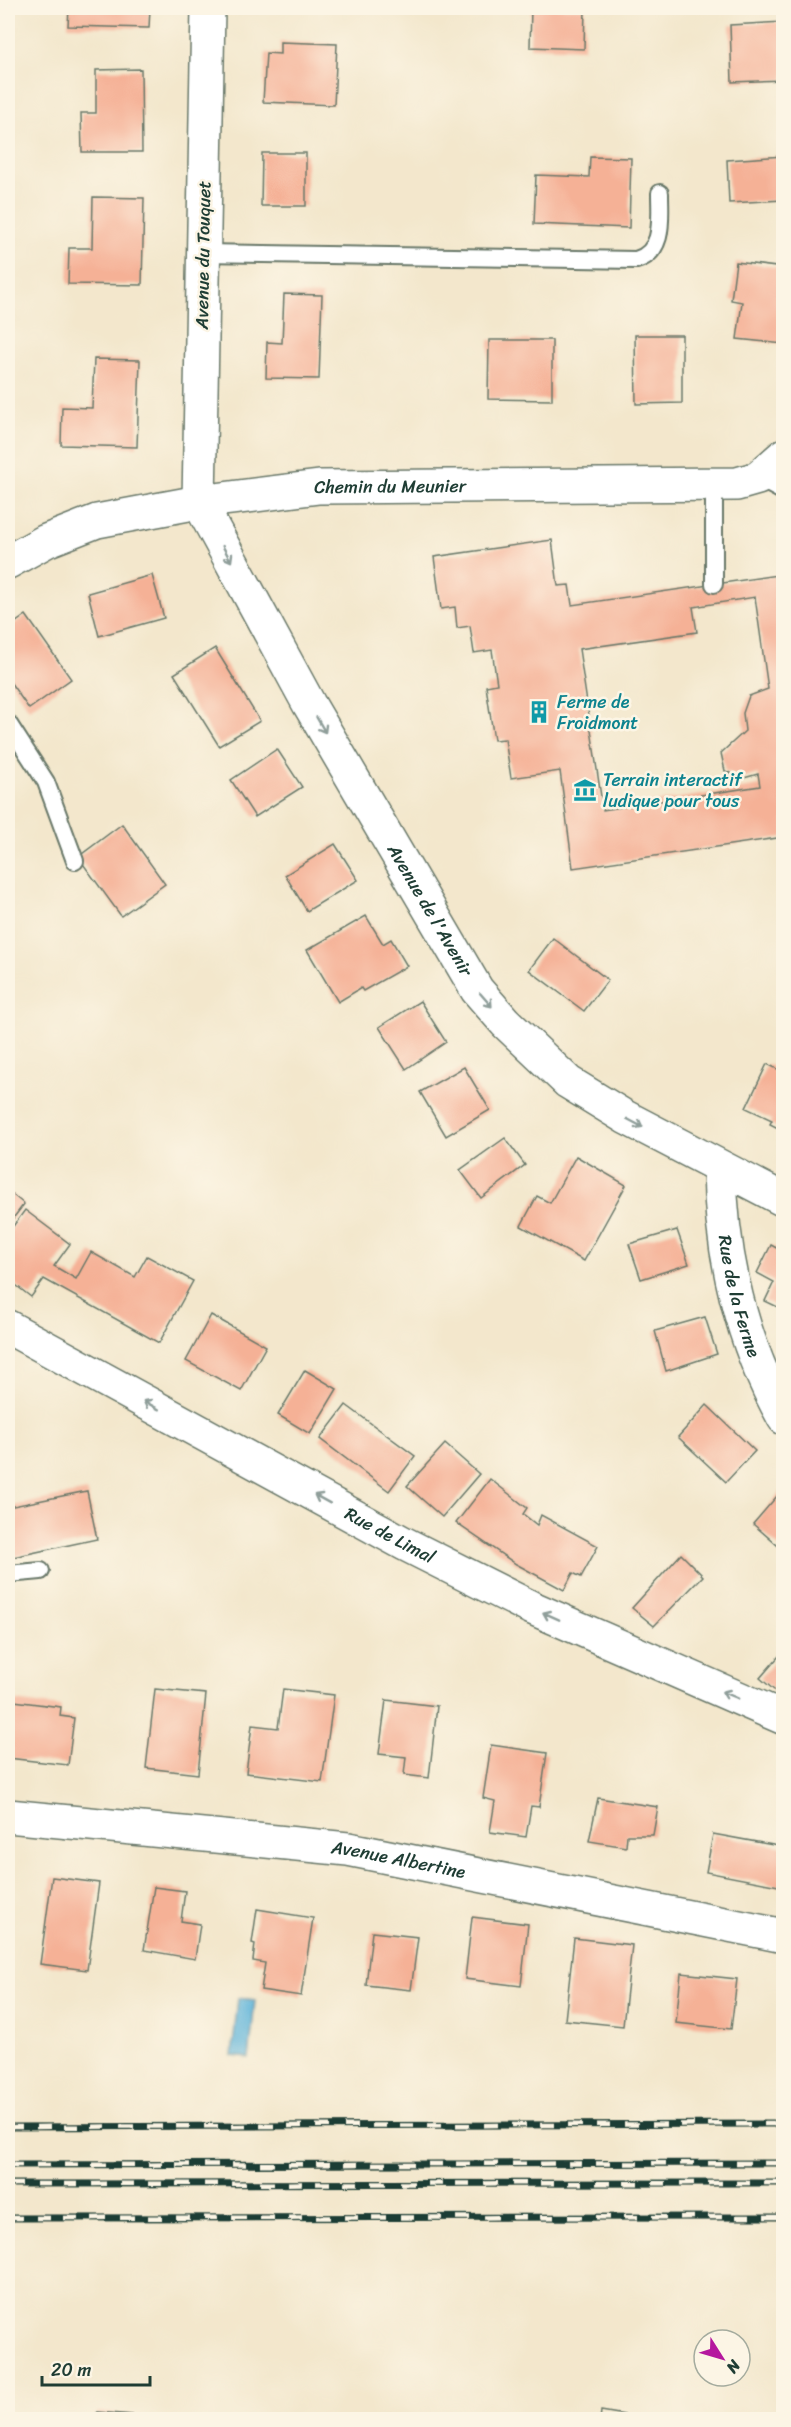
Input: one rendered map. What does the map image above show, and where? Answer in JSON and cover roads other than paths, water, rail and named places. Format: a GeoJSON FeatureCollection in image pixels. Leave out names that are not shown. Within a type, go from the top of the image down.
{"type":"FeatureCollection","features":[{"type":"Feature","properties":{"kind":"street","name":"Avenue du Touquet"},"geometry":{"type":"LineString","coordinates":[[199,502],[208,8]]}},
{"type":"Feature","properties":{"kind":"street","name":"Chemin du Meunier"},"geometry":{"type":"LineString","coordinates":[[8,562],[46,541],[97,522],[199,502],[319,487],[676,483],[714,486],[737,484],[776,471]]}},
{"type":"Feature","properties":{"kind":"street","name":"Avenue de l'Avenir"},"geometry":{"type":"LineString","coordinates":[[199,502],[309,704],[477,990],[505,1022],[568,1082],[598,1102],[783,1200]]}},
{"type":"Feature","properties":{"kind":"street","name":"Rue de la Ferme"},"geometry":{"type":"LineString","coordinates":[[720,1168],[720,1210],[740,1312],[763,1382],[783,1418]]}},
{"type":"Feature","properties":{"kind":"street","name":"Rue de Limal"},"geometry":{"type":"LineString","coordinates":[[8,1327],[405,1544],[530,1607],[783,1718]]}},
{"type":"Feature","properties":{"kind":"street","name":"Avenue Albertine"},"geometry":{"type":"LineString","coordinates":[[8,1816],[348,1849],[783,1936]]}},
{"type":"Feature","properties":{"kind":"lane"},"geometry":{"type":"LineString","coordinates":[[203,253],[636,260],[646,258],[658,240],[660,193]]}},
{"type":"Feature","properties":{"kind":"lane"},"geometry":{"type":"LineString","coordinates":[[714,486],[714,584]]}},
{"type":"Feature","properties":{"kind":"lane"},"geometry":{"type":"LineString","coordinates":[[8,723],[46,782],[75,861]]}},
{"type":"Feature","properties":{"kind":"lane"},"geometry":{"type":"LineString","coordinates":[[8,1574],[41,1571]]}},
{"type":"Feature","properties":{"kind":"water"},"geometry":{"type":"Polygon","coordinates":[[[238,1998],[255,2000],[249,2058],[232,2056],[238,1998]]]}},
{"type":"Feature","properties":{"kind":"railway"},"geometry":{"type":"LineString","coordinates":[[8,2127],[784,2124]]}},
{"type":"Feature","properties":{"kind":"railway"},"geometry":{"type":"LineString","coordinates":[[8,2165],[784,2163]]}},
{"type":"Feature","properties":{"kind":"railway"},"geometry":{"type":"LineString","coordinates":[[8,2184],[784,2183]]}},
{"type":"Feature","properties":{"kind":"railway"},"geometry":{"type":"LineString","coordinates":[[8,2218],[784,2217]]}},
{"type":"Feature","properties":{"kind":"place","name":"Ferme de Froidmont"},"geometry":{"type":"Point","coordinates":[539,712]}},
{"type":"Feature","properties":{"kind":"place","name":"Terrain interactif ludique pour tous"},"geometry":{"type":"Point","coordinates":[585,790]}}]}
